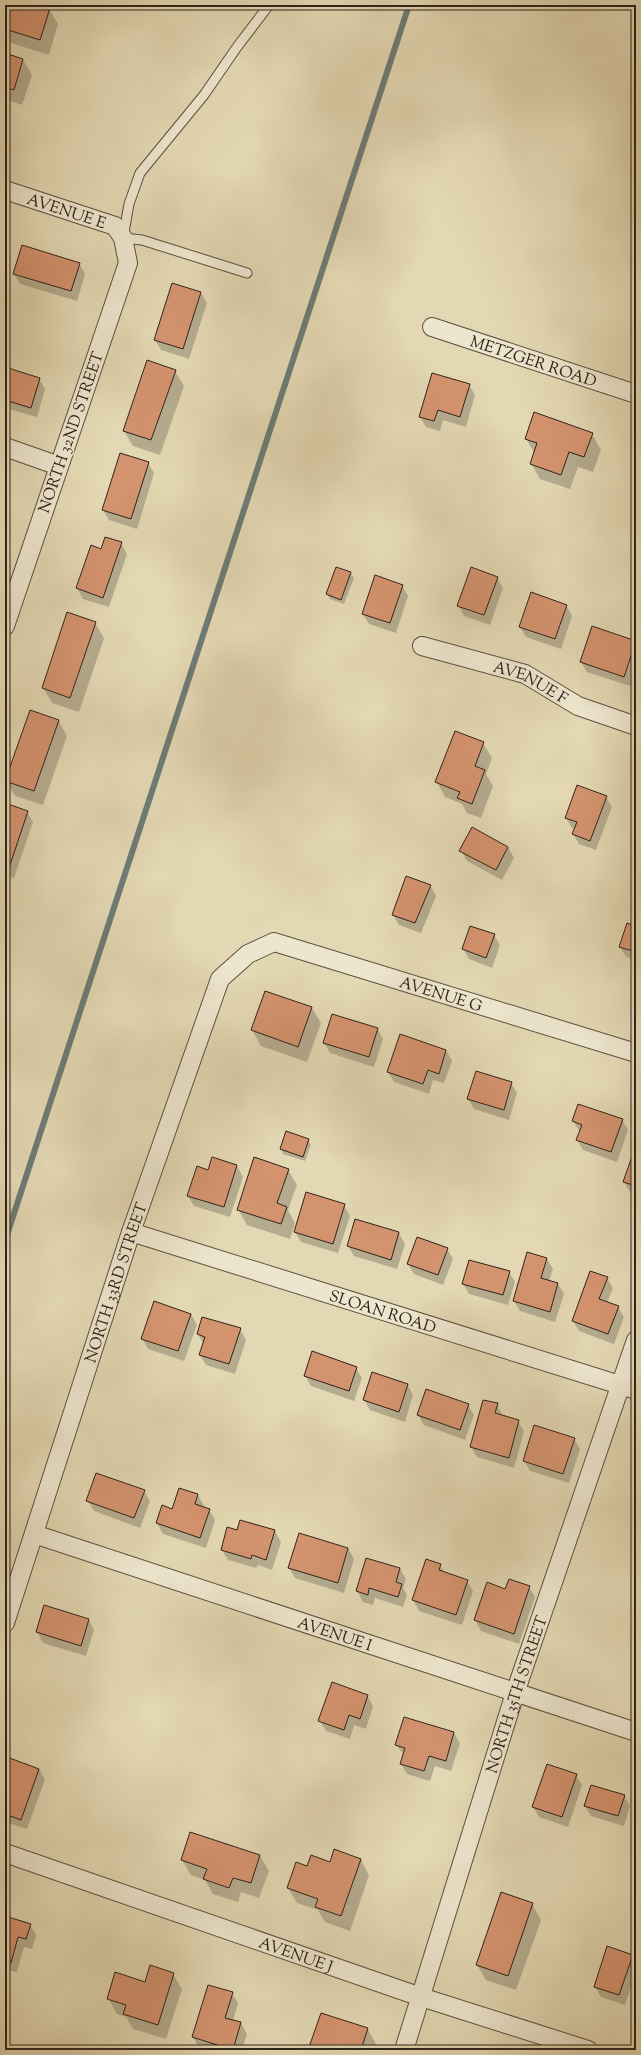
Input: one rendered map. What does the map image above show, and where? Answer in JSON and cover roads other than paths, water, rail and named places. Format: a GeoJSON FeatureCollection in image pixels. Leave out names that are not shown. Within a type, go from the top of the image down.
{"type":"FeatureCollection","features":[{"type":"Feature","properties":{"kind":"street","name":"AVENUE E"},"geometry":{"type":"LineString","coordinates":[[5,190],[115,226],[123,238]]}},
{"type":"Feature","properties":{"kind":"street","name":"NORTH 32ND STREET"},"geometry":{"type":"LineString","coordinates":[[5,626],[128,263],[123,238]]}},
{"type":"Feature","properties":{"kind":"street","name":"METZGER ROAD"},"geometry":{"type":"LineString","coordinates":[[432,327],[636,394]]}},
{"type":"Feature","properties":{"kind":"street"},"geometry":{"type":"LineString","coordinates":[[5,447],[59,466]]}},
{"type":"Feature","properties":{"kind":"street","name":"AVENUE F"},"geometry":{"type":"LineString","coordinates":[[422,646],[525,674],[578,706],[636,726]]}},
{"type":"Feature","properties":{"kind":"street","name":"AVENUE G"},"geometry":{"type":"LineString","coordinates":[[248,954],[274,942],[636,1053]]}},
{"type":"Feature","properties":{"kind":"street","name":"NORTH 33RD STREET"},"geometry":{"type":"LineString","coordinates":[[5,1623],[131,1232],[220,979],[248,954]]}},
{"type":"Feature","properties":{"kind":"street","name":"SLOAN ROAD"},"geometry":{"type":"LineString","coordinates":[[131,1232],[628,1388]]}},
{"type":"Feature","properties":{"kind":"street","name":"NORTH 35TH STREET"},"geometry":{"type":"LineString","coordinates":[[404,2050],[515,1693],[628,1388],[636,1340]]}},
{"type":"Feature","properties":{"kind":"street","name":"AVENUE I"},"geometry":{"type":"LineString","coordinates":[[34,1534],[636,1732]]}},
{"type":"Feature","properties":{"kind":"street","name":"AVENUE J"},"geometry":{"type":"LineString","coordinates":[[5,1853],[421,1997],[588,2050]]}},
{"type":"Feature","properties":{"kind":"lane"},"geometry":{"type":"LineString","coordinates":[[247,273],[142,240],[123,238],[129,204],[140,173],[204,95],[237,47],[269,5]]}},
{"type":"Feature","properties":{"kind":"waterway"},"geometry":{"type":"LineString","coordinates":[[5,1241],[409,5]]}}]}
